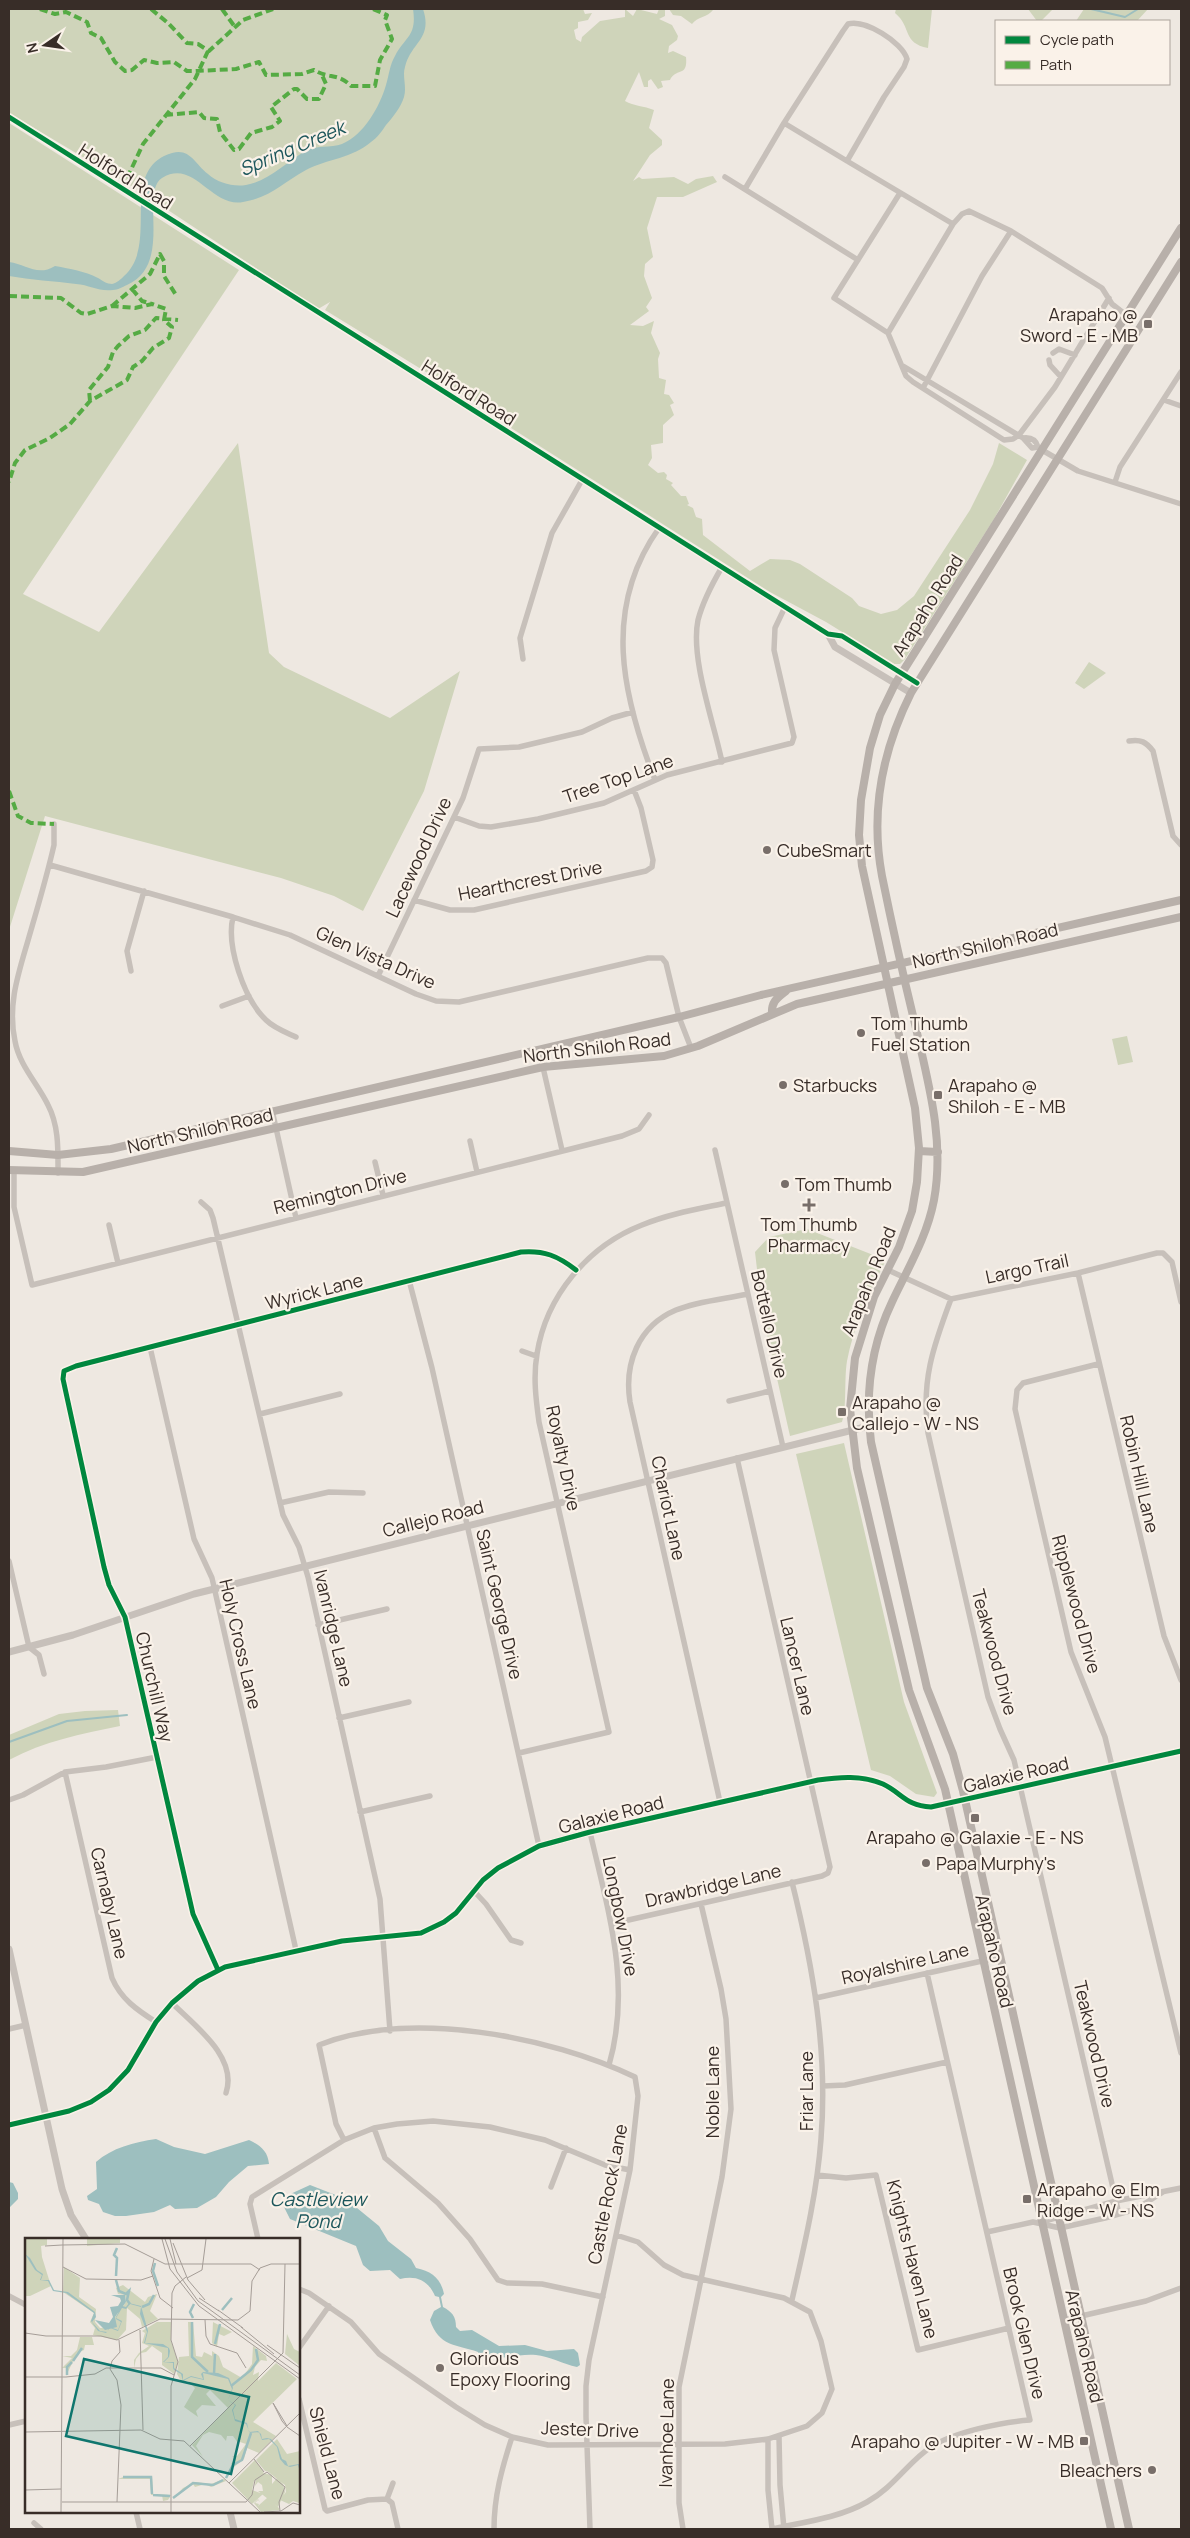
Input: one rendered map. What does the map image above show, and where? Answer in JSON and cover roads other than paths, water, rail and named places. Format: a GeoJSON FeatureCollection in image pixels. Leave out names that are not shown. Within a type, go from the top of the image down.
{"type":"FeatureCollection","features":[{"type":"Feature","properties":{"kind":"main road","name":"Arapaho Road"},"geometry":{"type":"LineString","coordinates":[[1111,2529],[948,1804],[936,1761],[909,1690],[857,1468],[851,1430],[850,1409],[855,1358],[869,1310],[912,1211],[917,1182],[919,1151],[914,1108],[862,866],[859,835],[861,794],[870,748],[883,709],[895,684],[1181,228]]}},
{"type":"Feature","properties":{"kind":"main road","name":"Arapaho Road"},"geometry":{"type":"LineString","coordinates":[[1129,2529],[965,1800],[953,1754],[927,1688],[874,1462],[869,1426],[869,1386],[874,1354],[887,1315],[927,1226],[934,1200],[938,1152],[937,1128],[930,1090],[879,863],[877,831],[879,796],[890,738],[911,694],[1181,262]]}},
{"type":"Feature","properties":{"kind":"main road"},"geometry":{"type":"LineString","coordinates":[[861,794],[879,796]]}},
{"type":"Feature","properties":{"kind":"main road","name":"North Shiloh Road"},"geometry":{"type":"LineString","coordinates":[[9,1151],[58,1155],[111,1149],[272,1110],[679,1017],[883,967],[1181,900]]}},
{"type":"Feature","properties":{"kind":"main road","name":"North Shiloh Road"},"geometry":{"type":"LineString","coordinates":[[11,1170],[58,1173],[99,1169],[543,1067],[642,1059],[691,1048],[797,1004],[1181,917]]}},
{"type":"Feature","properties":{"kind":"main road"},"geometry":{"type":"LineString","coordinates":[[1079,923],[1083,938]]}},
{"type":"Feature","properties":{"kind":"main road"},"geometry":{"type":"LineString","coordinates":[[973,948],[976,963]]}},
{"type":"Feature","properties":{"kind":"main road"},"geometry":{"type":"LineString","coordinates":[[772,1014],[771,1007],[775,1000],[787,990]]}},
{"type":"Feature","properties":{"kind":"main road"},"geometry":{"type":"LineString","coordinates":[[919,1151],[938,1152]]}},
{"type":"Feature","properties":{"kind":"main road"},"geometry":{"type":"LineString","coordinates":[[1094,2452],[1110,2447]]}},
{"type":"Feature","properties":{"kind":"street"},"geometry":{"type":"LineString","coordinates":[[745,189],[784,123],[848,24],[860,23],[899,44],[907,59],[847,162]]}},
{"type":"Feature","properties":{"kind":"street","name":"Holford Road"},"geometry":{"type":"LineString","coordinates":[[9,117],[828,634],[842,636],[917,683]]}},
{"type":"Feature","properties":{"kind":"street"},"geometry":{"type":"LineString","coordinates":[[784,123],[953,224]]}},
{"type":"Feature","properties":{"kind":"street"},"geometry":{"type":"LineString","coordinates":[[726,177],[858,260]]}},
{"type":"Feature","properties":{"kind":"street"},"geometry":{"type":"LineString","coordinates":[[900,193],[834,298],[888,333],[906,376],[1004,440],[1021,437],[1075,355],[1109,298]]}},
{"type":"Feature","properties":{"kind":"street"},"geometry":{"type":"LineString","coordinates":[[888,333],[953,224],[962,214],[969,211],[1011,231],[1102,288],[1112,304],[1126,315]]}},
{"type":"Feature","properties":{"kind":"street"},"geometry":{"type":"LineString","coordinates":[[923,388],[982,276],[1011,231]]}},
{"type":"Feature","properties":{"kind":"street"},"geometry":{"type":"LineString","coordinates":[[1054,353],[1060,349],[1075,355]]}},
{"type":"Feature","properties":{"kind":"street"},"geometry":{"type":"LineString","coordinates":[[1049,360],[1050,365],[1060,378]]}},
{"type":"Feature","properties":{"kind":"street"},"geometry":{"type":"LineString","coordinates":[[903,366],[1021,437]]}},
{"type":"Feature","properties":{"kind":"street"},"geometry":{"type":"LineString","coordinates":[[1115,482],[1120,466],[1181,372]]}},
{"type":"Feature","properties":{"kind":"street"},"geometry":{"type":"LineString","coordinates":[[1164,400],[1181,406]]}},
{"type":"Feature","properties":{"kind":"street"},"geometry":{"type":"LineString","coordinates":[[1042,450],[1078,471],[1181,504]]}},
{"type":"Feature","properties":{"kind":"street"},"geometry":{"type":"LineString","coordinates":[[523,659],[520,638],[552,533],[582,480]]}},
{"type":"Feature","properties":{"kind":"street"},"geometry":{"type":"LineString","coordinates":[[655,780],[644,751],[623,663],[624,614],[634,574],[659,528]]}},
{"type":"Feature","properties":{"kind":"street"},"geometry":{"type":"LineString","coordinates":[[722,567],[703,605],[698,622],[696,642],[722,762]]}},
{"type":"Feature","properties":{"kind":"street","name":"Tree Top Lane"},"geometry":{"type":"LineString","coordinates":[[454,817],[479,826],[505,826],[604,803],[655,780],[792,743],[794,737],[774,650],[775,628],[785,607]]}},
{"type":"Feature","properties":{"kind":"street","name":"Holford Road"},"geometry":{"type":"LineString","coordinates":[[828,634],[835,646],[911,694]]}},
{"type":"Feature","properties":{"kind":"street","name":"Lacewood Drive"},"geometry":{"type":"LineString","coordinates":[[378,976],[454,817],[479,749],[520,747],[582,732],[612,718],[634,712]]}},
{"type":"Feature","properties":{"kind":"street"},"geometry":{"type":"LineString","coordinates":[[1129,741],[1139,740],[1147,743],[1153,751],[1173,836],[1181,844]]}},
{"type":"Feature","properties":{"kind":"street","name":"Hearthcrest Drive"},"geometry":{"type":"LineString","coordinates":[[414,900],[450,910],[474,910],[646,870],[652,867],[654,860],[644,818],[634,790]]}},
{"type":"Feature","properties":{"kind":"street"},"geometry":{"type":"LineString","coordinates":[[54,824],[54,844],[50,865],[16,981],[11,1020],[15,1044],[22,1061],[49,1107],[57,1134],[58,1173]]}},
{"type":"Feature","properties":{"kind":"street","name":"Glen Vista Drive"},"geometry":{"type":"LineString","coordinates":[[50,865],[290,935],[426,998],[452,1002],[654,957],[662,958],[666,963],[679,1017],[691,1048]]}},
{"type":"Feature","properties":{"kind":"street"},"geometry":{"type":"LineString","coordinates":[[131,971],[127,951],[144,891]]}},
{"type":"Feature","properties":{"kind":"street"},"geometry":{"type":"LineString","coordinates":[[233,917],[231,927],[233,952],[249,996],[264,1018],[278,1029],[296,1037]]}},
{"type":"Feature","properties":{"kind":"street"},"geometry":{"type":"LineString","coordinates":[[222,1006],[249,996]]}},
{"type":"Feature","properties":{"kind":"street"},"geometry":{"type":"LineString","coordinates":[[539,1050],[562,1150]]}},
{"type":"Feature","properties":{"kind":"street"},"geometry":{"type":"LineString","coordinates":[[272,1110],[296,1218]]}},
{"type":"Feature","properties":{"kind":"street","name":"Remington Drive"},"geometry":{"type":"LineString","coordinates":[[11,1170],[14,1207],[32,1285],[630,1133],[639,1129],[649,1115]]}},
{"type":"Feature","properties":{"kind":"street"},"geometry":{"type":"LineString","coordinates":[[470,1141],[478,1172]]}},
{"type":"Feature","properties":{"kind":"street","name":"Bottello Drive"},"geometry":{"type":"LineString","coordinates":[[714,1150],[783,1447]]}},
{"type":"Feature","properties":{"kind":"street"},"geometry":{"type":"LineString","coordinates":[[375,1162],[382,1195]]}},
{"type":"Feature","properties":{"kind":"street","name":"Ivanridge Lane"},"geometry":{"type":"LineString","coordinates":[[201,1202],[210,1210],[218,1238],[280,1503],[288,1530],[299,1547],[305,1566],[380,1899],[390,2031]]}},
{"type":"Feature","properties":{"kind":"street","name":"Royalty Drive"},"geometry":{"type":"LineString","coordinates":[[518,1753],[609,1732],[539,1422],[535,1376],[536,1356],[546,1321],[556,1300],[576,1270],[604,1244],[641,1225],[667,1216],[726,1203]]}},
{"type":"Feature","properties":{"kind":"street"},"geometry":{"type":"LineString","coordinates":[[109,1225],[118,1263]]}},
{"type":"Feature","properties":{"kind":"street","name":"Wyrick Lane"},"geometry":{"type":"LineString","coordinates":[[63,1379],[64,1371],[71,1367],[521,1252],[547,1252],[561,1258],[576,1270]]}},
{"type":"Feature","properties":{"kind":"street","name":"Largo Trail"},"geometry":{"type":"LineString","coordinates":[[951,1299],[1078,1273],[1156,1253],[1169,1256],[1181,1302]]}},
{"type":"Feature","properties":{"kind":"street"},"geometry":{"type":"LineString","coordinates":[[888,1270],[951,1299]]}},
{"type":"Feature","properties":{"kind":"street","name":"Robin Hill Lane"},"geometry":{"type":"LineString","coordinates":[[1078,1273],[1098,1364],[1164,1636],[1181,1680]]}},
{"type":"Feature","properties":{"kind":"street","name":"Saint George Drive"},"geometry":{"type":"LineString","coordinates":[[410,1280],[430,1359],[539,1846]]}},
{"type":"Feature","properties":{"kind":"street","name":"Chariot Lane"},"geometry":{"type":"LineString","coordinates":[[720,1802],[628,1392],[628,1375],[636,1346],[651,1327],[677,1310],[748,1294]]}},
{"type":"Feature","properties":{"kind":"street","name":"Teakwood Drive"},"geometry":{"type":"LineString","coordinates":[[951,1299],[932,1352],[926,1396],[928,1433],[988,1697],[1014,1760],[1119,2214]]}},
{"type":"Feature","properties":{"kind":"street","name":"Holy Cross Lane"},"geometry":{"type":"LineString","coordinates":[[150,1347],[194,1539],[214,1589],[296,1950]]}},
{"type":"Feature","properties":{"kind":"street"},"geometry":{"type":"LineString","coordinates":[[522,1351],[536,1356]]}},
{"type":"Feature","properties":{"kind":"street","name":"Ripplewood Drive"},"geometry":{"type":"LineString","coordinates":[[1098,1364],[1023,1383],[1017,1390],[1015,1409],[1071,1652],[1105,1737],[1113,1766],[1181,2053]]}},
{"type":"Feature","properties":{"kind":"street","name":"Churchill Way"},"geometry":{"type":"LineString","coordinates":[[63,1379],[104,1567],[109,1585],[124,1617],[193,1914],[218,1970]]}},
{"type":"Feature","properties":{"kind":"street"},"geometry":{"type":"LineString","coordinates":[[729,1401],[770,1391]]}},
{"type":"Feature","properties":{"kind":"street"},"geometry":{"type":"LineString","coordinates":[[260,1414],[340,1394]]}},
{"type":"Feature","properties":{"kind":"street","name":"Callejo Road"},"geometry":{"type":"LineString","coordinates":[[9,1652],[124,1617],[170,1600],[869,1426]]}},
{"type":"Feature","properties":{"kind":"street","name":"Lancer Lane"},"geometry":{"type":"LineString","coordinates":[[737,1458],[810,1782],[830,1862],[828,1873],[822,1876]]}},
{"type":"Feature","properties":{"kind":"street"},"geometry":{"type":"LineString","coordinates":[[280,1503],[330,1492],[363,1493]]}},
{"type":"Feature","properties":{"kind":"street"},"geometry":{"type":"LineString","coordinates":[[9,1562],[29,1647],[39,1656],[44,1674]]}},
{"type":"Feature","properties":{"kind":"street"},"geometry":{"type":"LineString","coordinates":[[318,1625],[387,1609]]}},
{"type":"Feature","properties":{"kind":"street"},"geometry":{"type":"LineString","coordinates":[[339,1718],[409,1702]]}},
{"type":"Feature","properties":{"kind":"street","name":"Galaxie Road"},"geometry":{"type":"LineString","coordinates":[[9,2125],[69,2112],[109,2090],[128,2070],[156,2022],[172,2003],[198,1981],[218,1970],[251,1960],[342,1941],[420,1933],[456,1913],[473,1890],[498,1868],[539,1846],[590,1832],[720,1802],[835,1778],[865,1779],[883,1784],[902,1799],[916,1805],[931,1807],[1181,1751]]}},
{"type":"Feature","properties":{"kind":"street"},"geometry":{"type":"LineString","coordinates":[[9,1800],[23,1795],[65,1772],[106,1767],[157,1757]]}},
{"type":"Feature","properties":{"kind":"street","name":"Carnaby Lane"},"geometry":{"type":"LineString","coordinates":[[65,1772],[112,1978],[121,1995],[134,2007],[156,2022]]}},
{"type":"Feature","properties":{"kind":"street"},"geometry":{"type":"LineString","coordinates":[[360,1812],[430,1796]]}},
{"type":"Feature","properties":{"kind":"street","name":"Longbow Drive"},"geometry":{"type":"LineString","coordinates":[[590,1832],[617,1958],[620,1997],[615,2043],[609,2065]]}},
{"type":"Feature","properties":{"kind":"street","name":"Drawbridge Lane"},"geometry":{"type":"LineString","coordinates":[[611,1924],[822,1876]]}},
{"type":"Feature","properties":{"kind":"street","name":"Friar Lane"},"geometry":{"type":"LineString","coordinates":[[792,1882],[809,1953],[816,1998],[822,2042],[823,2086],[817,2175],[792,2300]]}},
{"type":"Feature","properties":{"kind":"street"},"geometry":{"type":"LineString","coordinates":[[473,1890],[486,1904],[510,1940],[521,1943]]}},
{"type":"Feature","properties":{"kind":"street","name":"Noble Lane"},"geometry":{"type":"LineString","coordinates":[[701,1904],[726,2019],[731,2109],[722,2177],[702,2280]]}},
{"type":"Feature","properties":{"kind":"street"},"geometry":{"type":"LineString","coordinates":[[9,1949],[65,2199],[71,2215],[85,2238]]}},
{"type":"Feature","properties":{"kind":"street","name":"Royalshire Lane"},"geometry":{"type":"LineString","coordinates":[[816,1998],[1000,1957]]}},
{"type":"Feature","properties":{"kind":"street","name":"Brook Glen Drive"},"geometry":{"type":"LineString","coordinates":[[772,2529],[784,2528],[857,2508],[887,2489],[925,2451],[943,2441],[958,2435],[1030,2420],[927,1974]]}},
{"type":"Feature","properties":{"kind":"street"},"geometry":{"type":"LineString","coordinates":[[172,2003],[223,2058],[230,2082],[226,2093]]}},
{"type":"Feature","properties":{"kind":"street"},"geometry":{"type":"LineString","coordinates":[[9,2029],[26,2025]]}},
{"type":"Feature","properties":{"kind":"street","name":"Castle Rock Lane"},"geometry":{"type":"LineString","coordinates":[[344,2140],[336,2124],[319,2045],[355,2035],[390,2031],[442,2029],[506,2036],[551,2046],[609,2065],[635,2077],[637,2082],[637,2124],[630,2170],[586,2386],[590,2529]]}},
{"type":"Feature","properties":{"kind":"street"},"geometry":{"type":"LineString","coordinates":[[823,2086],[845,2085],[947,2062]]}},
{"type":"Feature","properties":{"kind":"street"},"geometry":{"type":"LineString","coordinates":[[258,2238],[250,2204],[252,2197],[344,2140],[374,2128],[397,2124],[433,2122],[483,2126],[545,2140],[605,2165],[630,2170]]}},
{"type":"Feature","properties":{"kind":"street"},"geometry":{"type":"LineString","coordinates":[[374,2128],[384,2158],[438,2203],[470,2239],[498,2280],[506,2283],[542,2284],[603,2297]]}},
{"type":"Feature","properties":{"kind":"street"},"geometry":{"type":"LineString","coordinates":[[551,2188],[566,2148]]}},
{"type":"Feature","properties":{"kind":"street","name":"Knights Haven Lane"},"geometry":{"type":"LineString","coordinates":[[817,2175],[846,2178],[876,2175],[918,2350],[1009,2328]]}},
{"type":"Feature","properties":{"kind":"street"},"geometry":{"type":"LineString","coordinates":[[1041,2222],[1116,2201],[1181,2188]]}},
{"type":"Feature","properties":{"kind":"street"},"geometry":{"type":"LineString","coordinates":[[987,2232],[1032,2222],[1041,2222],[1060,2228],[1136,2209],[1164,2192]]}},
{"type":"Feature","properties":{"kind":"street"},"geometry":{"type":"LineString","coordinates":[[616,2234],[638,2242],[673,2271],[702,2280],[792,2300]]}},
{"type":"Feature","properties":{"kind":"street","name":"Ivanhoe Lane"},"geometry":{"type":"LineString","coordinates":[[682,2529],[678,2445],[679,2387],[702,2280]]}},
{"type":"Feature","properties":{"kind":"street"},"geometry":{"type":"LineString","coordinates":[[1064,2320],[1146,2301],[1181,2288]]}},
{"type":"Feature","properties":{"kind":"street","name":"Jester Drive"},"geometry":{"type":"LineString","coordinates":[[300,2290],[329,2306],[351,2322],[379,2354],[456,2407],[485,2425],[512,2437],[548,2446],[725,2444],[779,2436],[813,2422],[827,2406],[832,2389],[815,2319],[810,2312],[792,2300]]}},
{"type":"Feature","properties":{"kind":"street"},"geometry":{"type":"LineString","coordinates":[[9,2296],[25,2305]]}},
{"type":"Feature","properties":{"kind":"street"},"geometry":{"type":"LineString","coordinates":[[300,2347],[329,2306]]}},
{"type":"Feature","properties":{"kind":"street","name":"Shield Lane"},"geometry":{"type":"LineString","coordinates":[[300,2403],[325,2509],[368,2500],[387,2499]]}},
{"type":"Feature","properties":{"kind":"street"},"geometry":{"type":"LineString","coordinates":[[9,2425],[25,2421]]}},
{"type":"Feature","properties":{"kind":"street"},"geometry":{"type":"LineString","coordinates":[[779,2436],[780,2485],[784,2528]]}},
{"type":"Feature","properties":{"kind":"street"},"geometry":{"type":"LineString","coordinates":[[494,2529],[494,2503],[498,2482],[512,2437]]}},
{"type":"Feature","properties":{"kind":"street"},"geometry":{"type":"LineString","coordinates":[[768,2438],[768,2490],[772,2529]]}},
{"type":"Feature","properties":{"kind":"street"},"geometry":{"type":"LineString","coordinates":[[393,2483],[387,2499],[392,2503],[398,2529]]}},
{"type":"Feature","properties":{"kind":"street"},"geometry":{"type":"LineString","coordinates":[[136,2513],[140,2529]]}},
{"type":"Feature","properties":{"kind":"street"},"geometry":{"type":"LineString","coordinates":[[230,2513],[234,2529]]}},
{"type":"Feature","properties":{"kind":"street"},"geometry":{"type":"LineString","coordinates":[[34,2522],[41,2529]]}},
{"type":"Feature","properties":{"kind":"water"},"geometry":{"type":"Polygon","coordinates":[[[413,9],[423,9],[425,27],[405,67],[404,97],[397,112],[381,132],[364,147],[356,152],[314,166],[262,197],[243,202],[232,202],[221,198],[193,178],[184,174],[173,174],[162,178],[156,186],[153,198],[153,246],[149,262],[141,275],[118,289],[103,290],[81,285],[9,276],[9,262],[37,270],[49,269],[55,266],[72,269],[110,284],[119,281],[134,263],[139,247],[142,195],[145,180],[151,166],[164,156],[179,152],[185,153],[216,180],[226,184],[246,185],[262,180],[309,149],[338,145],[350,140],[364,127],[380,102],[393,59],[412,30],[413,9]]]}},
{"type":"Feature","properties":{"kind":"water"},"geometry":{"type":"Polygon","coordinates":[[[156,2139],[174,2147],[205,2154],[249,2140],[263,2149],[269,2164],[248,2166],[229,2182],[216,2197],[197,2208],[175,2209],[170,2205],[154,2212],[115,2216],[103,2212],[99,2204],[88,2200],[87,2196],[97,2189],[96,2162],[124,2146],[156,2139]]]}},
{"type":"Feature","properties":{"kind":"water"},"geometry":{"type":"Polygon","coordinates":[[[9,2182],[13,2183],[18,2193],[18,2199],[9,2208],[9,2182]]]}},
{"type":"Feature","properties":{"kind":"water","name":"Castleview Pond"},"geometry":{"type":"Polygon","coordinates":[[[310,2185],[346,2199],[379,2226],[388,2241],[411,2259],[416,2268],[427,2271],[435,2276],[443,2289],[444,2294],[441,2297],[443,2307],[453,2315],[456,2327],[460,2331],[472,2330],[499,2346],[525,2345],[547,2351],[574,2349],[578,2353],[580,2365],[577,2367],[536,2355],[498,2358],[485,2356],[480,2360],[478,2352],[443,2340],[434,2329],[430,2320],[434,2311],[441,2307],[439,2297],[435,2296],[429,2286],[416,2278],[400,2279],[390,2270],[370,2271],[363,2265],[356,2246],[290,2219],[283,2205],[286,2196],[310,2185]]]}},
{"type":"Feature","properties":{"kind":"waterway"},"geometry":{"type":"LineString","coordinates":[[1091,9],[1125,17],[1138,9]]}},
{"type":"Feature","properties":{"kind":"waterway"},"geometry":{"type":"LineString","coordinates":[[9,1742],[67,1721],[127,1715]]}},
{"type":"Feature","properties":{"kind":"place","name":"Arapaho @ Sword - E - MB"},"geometry":{"type":"Point","coordinates":[1148,324]}},
{"type":"Feature","properties":{"kind":"place","name":"CubeSmart"},"geometry":{"type":"Point","coordinates":[767,850]}},
{"type":"Feature","properties":{"kind":"place","name":"Tom Thumb Fuel Station"},"geometry":{"type":"Point","coordinates":[861,1033]}},
{"type":"Feature","properties":{"kind":"place","name":"Starbucks"},"geometry":{"type":"Point","coordinates":[783,1085]}},
{"type":"Feature","properties":{"kind":"place","name":"Arapaho @ Shiloh - E - MB"},"geometry":{"type":"Point","coordinates":[938,1095]}},
{"type":"Feature","properties":{"kind":"place","name":"Tom Thumb"},"geometry":{"type":"Point","coordinates":[785,1184]}},
{"type":"Feature","properties":{"kind":"place","name":"Tom Thumb Pharmacy"},"geometry":{"type":"Point","coordinates":[809,1205]}},
{"type":"Feature","properties":{"kind":"place","name":"Arapaho @ Callejo - W - NS"},"geometry":{"type":"Point","coordinates":[842,1412]}},
{"type":"Feature","properties":{"kind":"place","name":"Arapaho @ Galaxie - E - NS"},"geometry":{"type":"Point","coordinates":[975,1818]}},
{"type":"Feature","properties":{"kind":"place","name":"Papa Murphy's"},"geometry":{"type":"Point","coordinates":[926,1863]}},
{"type":"Feature","properties":{"kind":"place","name":"Arapaho @ Elm Ridge - W - NS"},"geometry":{"type":"Point","coordinates":[1027,2199]}},
{"type":"Feature","properties":{"kind":"place","name":"Glorious Epoxy Flooring"},"geometry":{"type":"Point","coordinates":[440,2368]}},
{"type":"Feature","properties":{"kind":"place","name":"Arapaho @ Jupiter - W - MB"},"geometry":{"type":"Point","coordinates":[1084,2441]}},
{"type":"Feature","properties":{"kind":"place","name":"Bleachers"},"geometry":{"type":"Point","coordinates":[1152,2470]}},
{"type":"Feature","properties":{"kind":"water label","name":"Spring Creek"},"geometry":{"type":"Point","coordinates":[292,148]}}]}
